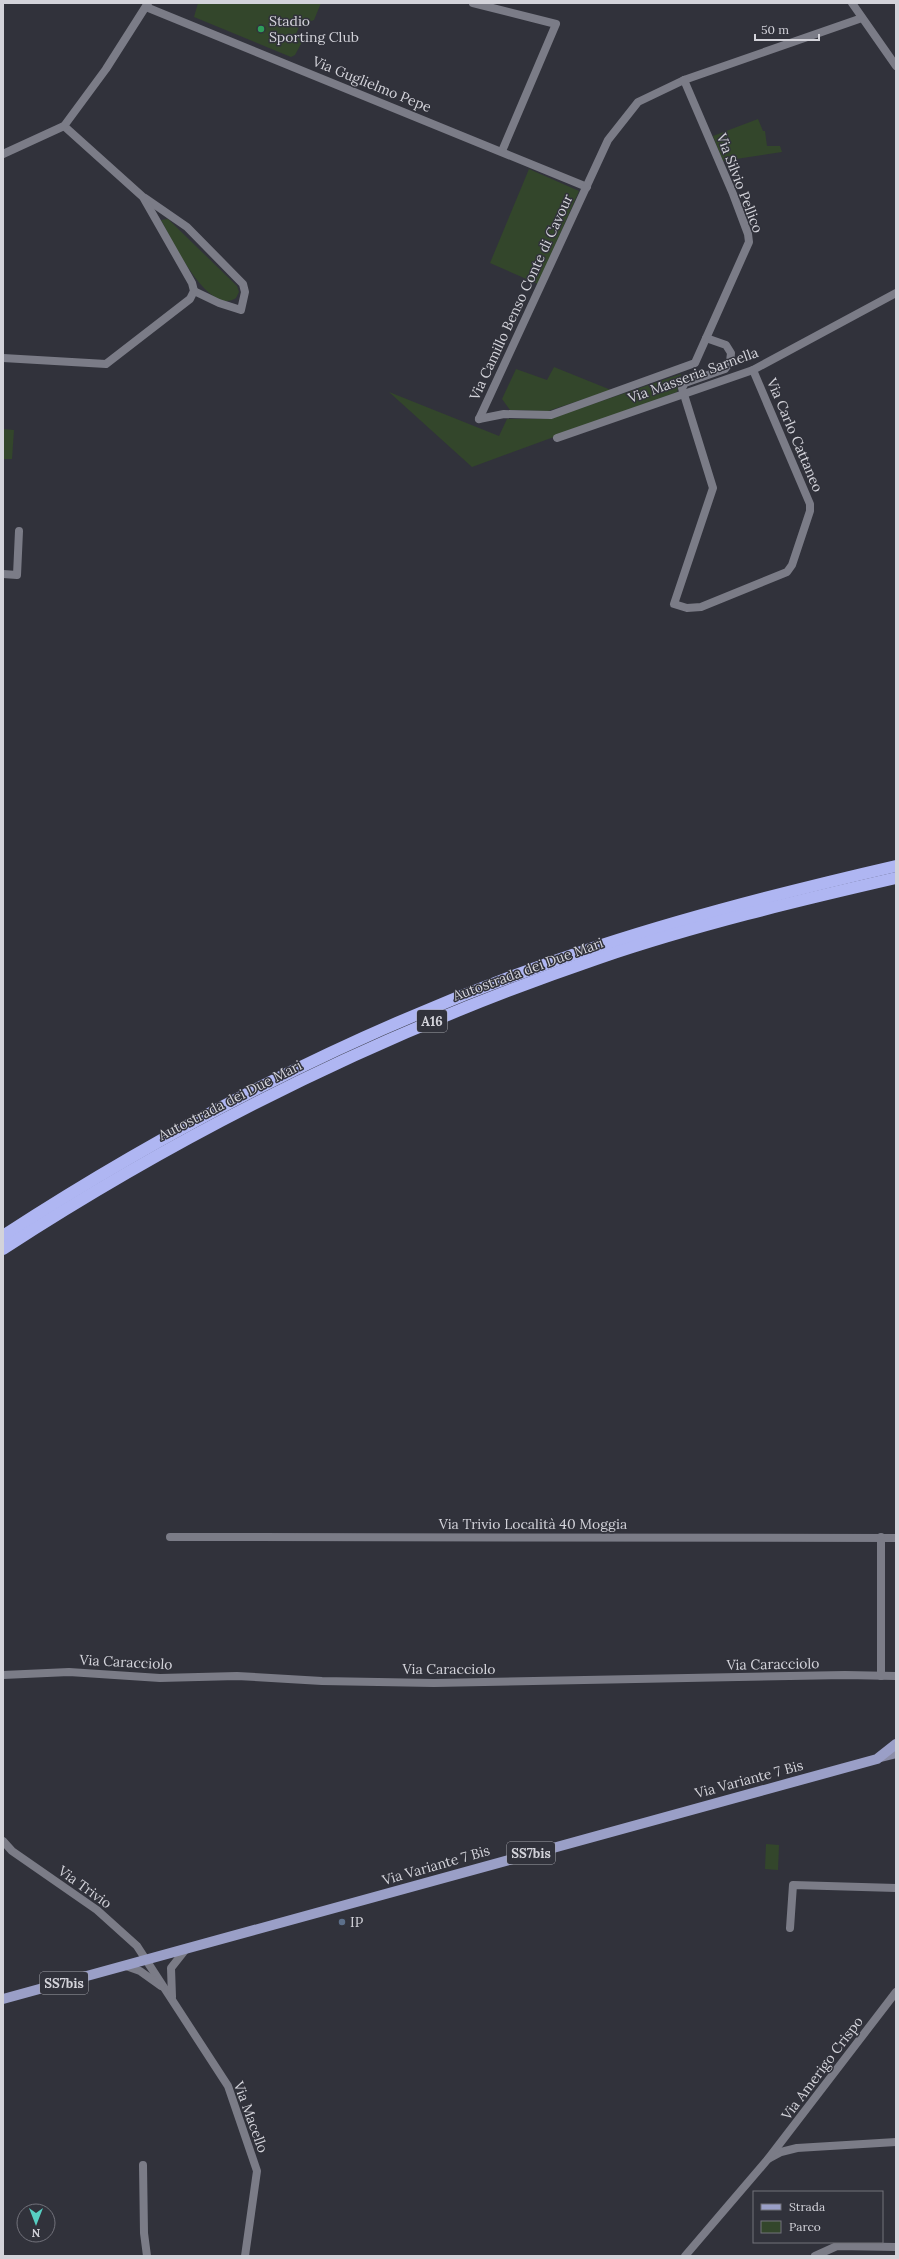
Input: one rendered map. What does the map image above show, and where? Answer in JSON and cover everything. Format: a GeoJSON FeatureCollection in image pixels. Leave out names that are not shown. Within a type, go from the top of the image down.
{"type":"FeatureCollection","features":[{"type":"Feature","properties":{"kind":"highway","name":"Autostrada dei Due Mari"},"geometry":{"type":"LineString","coordinates":[[3,1236],[107,1170],[235,1100],[367,1037],[452,1000],[597,947],[671,924],[745,902],[896,866]]}},
{"type":"Feature","properties":{"kind":"highway","name":"Autostrada dei Due Mari"},"geometry":{"type":"LineString","coordinates":[[3,1249],[112,1181],[246,1107],[364,1050],[456,1011],[601,958],[674,934],[748,913],[896,878]]}},
{"type":"Feature","properties":{"kind":"main road","name":"Via Variante 7 Bis"},"geometry":{"type":"LineString","coordinates":[[3,1999],[877,1759],[896,1744]]}},
{"type":"Feature","properties":{"kind":"main road"},"geometry":{"type":"LineString","coordinates":[[877,1759],[896,1754]]}},
{"type":"Feature","properties":{"kind":"street"},"geometry":{"type":"LineString","coordinates":[[473,3],[556,24],[502,151]]}},
{"type":"Feature","properties":{"kind":"street"},"geometry":{"type":"LineString","coordinates":[[852,3],[896,66]]}},
{"type":"Feature","properties":{"kind":"street"},"geometry":{"type":"LineString","coordinates":[[3,154],[64,126],[106,70],[147,5]]}},
{"type":"Feature","properties":{"kind":"street","name":"Via Guglielmo Pepe"},"geometry":{"type":"LineString","coordinates":[[147,5],[587,187]]}},
{"type":"Feature","properties":{"kind":"street","name":"Via Camillo Benso Conte di Cavour"},"geometry":{"type":"LineString","coordinates":[[479,419],[608,140],[629,111],[638,102],[684,80],[862,18]]}},
{"type":"Feature","properties":{"kind":"street","name":"Via Silvio Pellico"},"geometry":{"type":"LineString","coordinates":[[479,419],[504,414],[551,415],[695,363],[746,253],[749,238],[733,194],[684,80]]}},
{"type":"Feature","properties":{"kind":"street"},"geometry":{"type":"LineString","coordinates":[[64,126],[143,197],[187,227],[243,284],[245,292],[241,310],[220,303],[194,291]]}},
{"type":"Feature","properties":{"kind":"street"},"geometry":{"type":"LineString","coordinates":[[3,358],[106,364],[190,299],[194,291],[192,282],[143,197]]}},
{"type":"Feature","properties":{"kind":"street","name":"Via Masseria Sarnella"},"geometry":{"type":"LineString","coordinates":[[557,438],[753,370],[896,293]]}},
{"type":"Feature","properties":{"kind":"street"},"geometry":{"type":"LineString","coordinates":[[682,394],[685,383],[725,369],[730,362],[731,353],[726,345],[706,338]]}},
{"type":"Feature","properties":{"kind":"street","name":"Via Carlo Cattaneo"},"geometry":{"type":"LineString","coordinates":[[682,394],[713,488],[674,604],[687,608],[701,607],[787,572],[792,565],[810,510],[810,504],[753,370]]}},
{"type":"Feature","properties":{"kind":"street"},"geometry":{"type":"LineString","coordinates":[[3,574],[16,575],[19,531]]}},
{"type":"Feature","properties":{"kind":"street","name":"Via Trivio Località 40 Moggia"},"geometry":{"type":"LineString","coordinates":[[170,1537],[896,1538]]}},
{"type":"Feature","properties":{"kind":"street"},"geometry":{"type":"LineString","coordinates":[[880,1537],[881,1676]]}},
{"type":"Feature","properties":{"kind":"street","name":"Via Caracciolo"},"geometry":{"type":"LineString","coordinates":[[3,1675],[69,1672],[160,1678],[237,1676],[322,1681],[434,1683],[896,1676]]}},
{"type":"Feature","properties":{"kind":"street","name":"Via Trivio"},"geometry":{"type":"LineString","coordinates":[[3,1841],[12,1851],[97,1910],[137,1946],[146,1960]]}},
{"type":"Feature","properties":{"kind":"street"},"geometry":{"type":"LineString","coordinates":[[790,1928],[792,1885],[896,1888]]}},
{"type":"Feature","properties":{"kind":"street"},"geometry":{"type":"LineString","coordinates":[[170,1995],[171,1968],[186,1949]]}},
{"type":"Feature","properties":{"kind":"street","name":"Via Macello"},"geometry":{"type":"LineString","coordinates":[[146,1960],[228,2086],[257,2171],[245,2256]]}},
{"type":"Feature","properties":{"kind":"street"},"geometry":{"type":"LineString","coordinates":[[126,1966],[140,1972],[170,1995]]}},
{"type":"Feature","properties":{"kind":"street","name":"Via Amerigo Crispo"},"geometry":{"type":"LineString","coordinates":[[688,2255],[768,2159],[896,1992]]}},
{"type":"Feature","properties":{"kind":"street"},"geometry":{"type":"LineString","coordinates":[[768,2159],[781,2152],[797,2148],[896,2142]]}},
{"type":"Feature","properties":{"kind":"street"},"geometry":{"type":"LineString","coordinates":[[143,2165],[144,2233],[147,2256]]}},
{"type":"Feature","properties":{"kind":"street"},"geometry":{"type":"LineString","coordinates":[[815,2256],[837,2246],[896,2247]]}},
{"type":"Feature","properties":{"kind":"green space","name":"Stadio Sporting Club"},"geometry":{"type":"Polygon","coordinates":[[[198,3],[321,3],[314,20],[300,25],[296,34],[302,42],[295,55],[291,57],[194,17],[198,3]]]}},
{"type":"Feature","properties":{"kind":"green space"},"geometry":{"type":"Polygon","coordinates":[[[758,119],[763,131],[765,131],[767,146],[780,146],[782,152],[723,161],[713,136],[758,119]]]}},
{"type":"Feature","properties":{"kind":"green space"},"geometry":{"type":"Polygon","coordinates":[[[529,169],[579,191],[538,284],[490,263],[529,169]]]}},
{"type":"Feature","properties":{"kind":"green space"},"geometry":{"type":"Polygon","coordinates":[[[168,219],[237,286],[239,292],[236,298],[225,301],[214,296],[203,286],[182,258],[161,220],[168,219]]]}},
{"type":"Feature","properties":{"kind":"green space"},"geometry":{"type":"Polygon","coordinates":[[[554,367],[611,390],[548,411],[510,410],[502,399],[516,369],[547,380],[554,367]]]}},
{"type":"Feature","properties":{"kind":"green space"},"geometry":{"type":"Polygon","coordinates":[[[681,374],[677,392],[472,467],[389,392],[499,436],[507,419],[549,419],[681,374]]]}},
{"type":"Feature","properties":{"kind":"green space"},"geometry":{"type":"Polygon","coordinates":[[[3,429],[14,430],[12,459],[3,459],[3,429]]]}},
{"type":"Feature","properties":{"kind":"green space"},"geometry":{"type":"Polygon","coordinates":[[[766,1844],[779,1845],[778,1870],[765,1869],[766,1844]]]}},
{"type":"Feature","properties":{"kind":"place","name":"Stadio Sporting Club"},"geometry":{"type":"Point","coordinates":[261,29]}},
{"type":"Feature","properties":{"kind":"place","name":"IP"},"geometry":{"type":"Point","coordinates":[342,1922]}}]}
